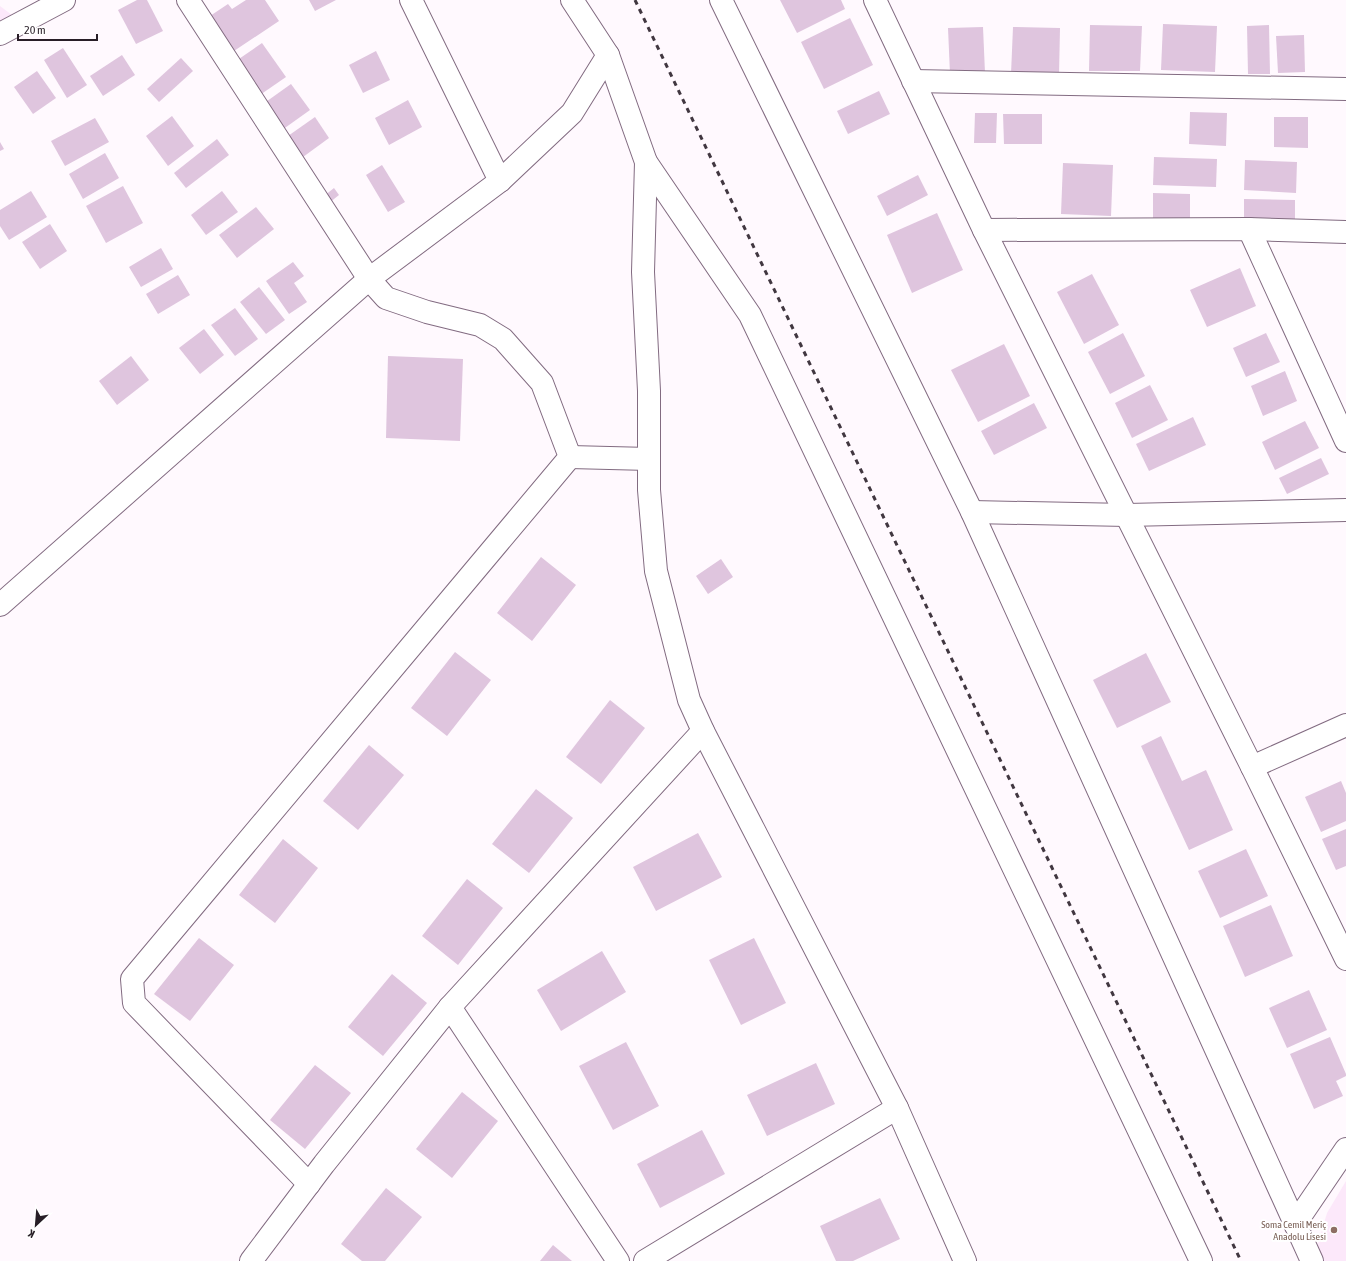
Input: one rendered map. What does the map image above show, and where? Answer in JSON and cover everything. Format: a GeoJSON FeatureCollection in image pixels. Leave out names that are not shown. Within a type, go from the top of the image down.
{"type":"FeatureCollection","features":[{"type":"Feature","properties":{"kind":"street"},"geometry":{"type":"LineString","coordinates":[[0,34],[64,0]]}},
{"type":"Feature","properties":{"kind":"street"},"geometry":{"type":"LineString","coordinates":[[188,0],[368,279],[386,298],[427,312],[480,325],[503,339],[542,383],[570,457]]}},
{"type":"Feature","properties":{"kind":"street"},"geometry":{"type":"LineString","coordinates":[[410,0],[500,181]]}},
{"type":"Feature","properties":{"kind":"street"},"geometry":{"type":"LineString","coordinates":[[572,0],[608,55],[646,162],[750,315],[1201,1261]]}},
{"type":"Feature","properties":{"kind":"street"},"geometry":{"type":"LineString","coordinates":[[721,0],[972,512],[1312,1261]]}},
{"type":"Feature","properties":{"kind":"street"},"geometry":{"type":"LineString","coordinates":[[875,0],[984,230],[1127,515],[1346,959]]}},
{"type":"Feature","properties":{"kind":"street"},"geometry":{"type":"LineString","coordinates":[[0,605],[368,279],[500,181],[572,113],[608,55]]}},
{"type":"Feature","properties":{"kind":"street"},"geometry":{"type":"LineString","coordinates":[[913,81],[1346,89]]}},
{"type":"Feature","properties":{"kind":"street"},"geometry":{"type":"LineString","coordinates":[[646,162],[643,272],[649,391],[649,490],[656,571],[689,700],[703,732],[897,1108],[965,1261]]}},
{"type":"Feature","properties":{"kind":"street"},"geometry":{"type":"LineString","coordinates":[[984,230],[1249,229],[1346,232]]}},
{"type":"Feature","properties":{"kind":"street"},"geometry":{"type":"LineString","coordinates":[[1249,229],[1346,441]]}},
{"type":"Feature","properties":{"kind":"street"},"geometry":{"type":"LineString","coordinates":[[570,457],[649,459]]}},
{"type":"Feature","properties":{"kind":"street"},"geometry":{"type":"LineString","coordinates":[[309,1184],[134,1003],[132,979],[570,457]]}},
{"type":"Feature","properties":{"kind":"street"},"geometry":{"type":"LineString","coordinates":[[972,512],[1127,515],[1346,510]]}},
{"type":"Feature","properties":{"kind":"street"},"geometry":{"type":"LineString","coordinates":[[1252,767],[1346,725]]}},
{"type":"Feature","properties":{"kind":"street"},"geometry":{"type":"LineString","coordinates":[[251,1261],[309,1184],[450,1007],[703,732]]}},
{"type":"Feature","properties":{"kind":"street"},"geometry":{"type":"LineString","coordinates":[[450,1007],[618,1261]]}},
{"type":"Feature","properties":{"kind":"street"},"geometry":{"type":"LineString","coordinates":[[645,1261],[897,1108]]}},
{"type":"Feature","properties":{"kind":"street"},"geometry":{"type":"LineString","coordinates":[[1296,1224],[1346,1149]]}},
{"type":"Feature","properties":{"kind":"shaded area"},"geometry":{"type":"Polygon","coordinates":[[[0,6],[12,15],[0,21],[0,6]]]}},
{"type":"Feature","properties":{"kind":"shaded area","name":"Soma Cemil Meriç Anadolu Lisesi"},"geometry":{"type":"Polygon","coordinates":[[[1346,1181],[1346,1261],[1324,1261],[1317,1247],[1327,1213],[1346,1181]]]}},
{"type":"Feature","properties":{"kind":"building"},"geometry":{"type":"Polygon","coordinates":[[[137,0],[147,0],[163,31],[136,44],[118,10],[137,0]]]}},
{"type":"Feature","properties":{"kind":"building"},"geometry":{"type":"Polygon","coordinates":[[[246,0],[265,0],[279,21],[228,55],[204,20],[228,4],[232,9],[246,0]]]}},
{"type":"Feature","properties":{"kind":"building"},"geometry":{"type":"Polygon","coordinates":[[[309,0],[336,0],[315,11],[309,0]]]}},
{"type":"Feature","properties":{"kind":"building"},"geometry":{"type":"Polygon","coordinates":[[[780,0],[841,0],[845,9],[797,33],[780,0]]]}},
{"type":"Feature","properties":{"kind":"building"},"geometry":{"type":"Polygon","coordinates":[[[850,18],[873,65],[824,89],[801,42],[850,18]]]}},
{"type":"Feature","properties":{"kind":"building"},"geometry":{"type":"Polygon","coordinates":[[[1163,24],[1217,26],[1215,72],[1161,70],[1163,24]]]}},
{"type":"Feature","properties":{"kind":"building"},"geometry":{"type":"Polygon","coordinates":[[[1090,25],[1142,26],[1140,71],[1089,71],[1090,25]]]}},
{"type":"Feature","properties":{"kind":"building"},"geometry":{"type":"Polygon","coordinates":[[[1269,25],[1270,74],[1248,74],[1247,26],[1269,25]]]}},
{"type":"Feature","properties":{"kind":"building"},"geometry":{"type":"Polygon","coordinates":[[[983,27],[985,73],[950,74],[948,28],[983,27]]]}},
{"type":"Feature","properties":{"kind":"building"},"geometry":{"type":"Polygon","coordinates":[[[1013,27],[1060,28],[1059,75],[1011,74],[1013,27]]]}},
{"type":"Feature","properties":{"kind":"building"},"geometry":{"type":"Polygon","coordinates":[[[1304,35],[1305,72],[1278,73],[1276,36],[1304,35]]]}},
{"type":"Feature","properties":{"kind":"building"},"geometry":{"type":"Polygon","coordinates":[[[262,43],[286,77],[257,97],[233,63],[262,43]]]}},
{"type":"Feature","properties":{"kind":"building"},"geometry":{"type":"Polygon","coordinates":[[[63,48],[87,85],[67,98],[44,60],[63,48]]]}},
{"type":"Feature","properties":{"kind":"building"},"geometry":{"type":"Polygon","coordinates":[[[376,51],[390,80],[363,93],[349,65],[376,51]]]}},
{"type":"Feature","properties":{"kind":"building"},"geometry":{"type":"Polygon","coordinates":[[[122,55],[135,75],[103,96],[90,76],[122,55]]]}},
{"type":"Feature","properties":{"kind":"building"},"geometry":{"type":"Polygon","coordinates":[[[181,58],[193,71],[159,102],[147,89],[181,58]]]}},
{"type":"Feature","properties":{"kind":"building"},"geometry":{"type":"Polygon","coordinates":[[[37,71],[56,98],[33,114],[14,87],[37,71]]]}},
{"type":"Feature","properties":{"kind":"building"},"geometry":{"type":"Polygon","coordinates":[[[291,84],[310,110],[282,130],[263,104],[291,84]]]}},
{"type":"Feature","properties":{"kind":"building"},"geometry":{"type":"Polygon","coordinates":[[[879,91],[890,114],[848,134],[837,111],[879,91]]]}},
{"type":"Feature","properties":{"kind":"building"},"geometry":{"type":"Polygon","coordinates":[[[408,100],[422,127],[389,145],[375,118],[408,100]]]}},
{"type":"Feature","properties":{"kind":"building"},"geometry":{"type":"Polygon","coordinates":[[[1190,112],[1227,113],[1226,146],[1189,144],[1190,112]]]}},
{"type":"Feature","properties":{"kind":"building"},"geometry":{"type":"Polygon","coordinates":[[[975,113],[997,113],[996,143],[974,143],[975,113]]]}},
{"type":"Feature","properties":{"kind":"building"},"geometry":{"type":"Polygon","coordinates":[[[1003,114],[1042,114],[1042,144],[1004,144],[1003,114]]]}},
{"type":"Feature","properties":{"kind":"building"},"geometry":{"type":"Polygon","coordinates":[[[172,116],[194,146],[168,166],[146,136],[172,116]]]}},
{"type":"Feature","properties":{"kind":"building"},"geometry":{"type":"Polygon","coordinates":[[[315,117],[329,138],[303,157],[288,136],[315,117]]]}},
{"type":"Feature","properties":{"kind":"building"},"geometry":{"type":"Polygon","coordinates":[[[1274,117],[1308,117],[1308,148],[1274,147],[1274,117]]]}},
{"type":"Feature","properties":{"kind":"building"},"geometry":{"type":"Polygon","coordinates":[[[95,118],[109,142],[65,166],[51,141],[95,118]]]}},
{"type":"Feature","properties":{"kind":"building"},"geometry":{"type":"Polygon","coordinates":[[[217,139],[229,155],[186,188],[174,173],[217,139]]]}},
{"type":"Feature","properties":{"kind":"building"},"geometry":{"type":"Polygon","coordinates":[[[0,142],[4,149],[0,151],[0,142]]]}},
{"type":"Feature","properties":{"kind":"building"},"geometry":{"type":"Polygon","coordinates":[[[105,153],[119,178],[83,199],[69,174],[105,153]]]}},
{"type":"Feature","properties":{"kind":"building"},"geometry":{"type":"Polygon","coordinates":[[[1154,157],[1217,159],[1216,187],[1153,185],[1154,157]]]}},
{"type":"Feature","properties":{"kind":"building"},"geometry":{"type":"Polygon","coordinates":[[[1245,160],[1297,162],[1296,193],[1244,190],[1245,160]]]}},
{"type":"Feature","properties":{"kind":"building"},"geometry":{"type":"Polygon","coordinates":[[[1063,163],[1113,165],[1111,216],[1061,214],[1063,163]]]}},
{"type":"Feature","properties":{"kind":"building"},"geometry":{"type":"Polygon","coordinates":[[[382,165],[405,202],[388,212],[366,175],[382,165]]]}},
{"type":"Feature","properties":{"kind":"building"},"geometry":{"type":"Polygon","coordinates":[[[918,175],[928,195],[887,216],[877,196],[918,175]]]}},
{"type":"Feature","properties":{"kind":"building"},"geometry":{"type":"Polygon","coordinates":[[[123,186],[143,223],[106,243],[86,206],[123,186]]]}},
{"type":"Feature","properties":{"kind":"building"},"geometry":{"type":"Polygon","coordinates":[[[334,188],[339,195],[324,207],[319,200],[334,188]]]}},
{"type":"Feature","properties":{"kind":"building"},"geometry":{"type":"Polygon","coordinates":[[[31,191],[47,217],[9,240],[0,226],[0,210],[31,191]]]}},
{"type":"Feature","properties":{"kind":"building"},"geometry":{"type":"Polygon","coordinates":[[[222,191],[238,212],[206,235],[191,215],[222,191]]]}},
{"type":"Feature","properties":{"kind":"building"},"geometry":{"type":"Polygon","coordinates":[[[1153,193],[1190,194],[1190,224],[1153,223],[1153,193]]]}},
{"type":"Feature","properties":{"kind":"building"},"geometry":{"type":"Polygon","coordinates":[[[1244,199],[1295,200],[1295,223],[1244,223],[1244,199]]]}},
{"type":"Feature","properties":{"kind":"building"},"geometry":{"type":"Polygon","coordinates":[[[256,207],[274,229],[237,258],[219,235],[256,207]]]}},
{"type":"Feature","properties":{"kind":"building"},"geometry":{"type":"Polygon","coordinates":[[[937,213],[963,270],[912,293],[887,235],[937,213]]]}},
{"type":"Feature","properties":{"kind":"building"},"geometry":{"type":"Polygon","coordinates":[[[50,224],[67,251],[40,269],[22,242],[50,224]]]}},
{"type":"Feature","properties":{"kind":"building"},"geometry":{"type":"Polygon","coordinates":[[[161,248],[173,269],[141,287],[129,267],[161,248]]]}},
{"type":"Feature","properties":{"kind":"building"},"geometry":{"type":"Polygon","coordinates":[[[293,262],[304,276],[294,283],[307,302],[289,314],[266,281],[293,262]]]}},
{"type":"Feature","properties":{"kind":"building"},"geometry":{"type":"Polygon","coordinates":[[[1240,268],[1256,306],[1207,327],[1190,290],[1240,268]]]}},
{"type":"Feature","properties":{"kind":"building"},"geometry":{"type":"Polygon","coordinates":[[[1092,274],[1119,325],[1084,344],[1057,292],[1092,274]]]}},
{"type":"Feature","properties":{"kind":"building"},"geometry":{"type":"Polygon","coordinates":[[[178,275],[190,295],[158,314],[146,294],[178,275]]]}},
{"type":"Feature","properties":{"kind":"building"},"geometry":{"type":"Polygon","coordinates":[[[259,287],[285,320],[266,334],[240,302],[259,287]]]}},
{"type":"Feature","properties":{"kind":"building"},"geometry":{"type":"Polygon","coordinates":[[[235,308],[258,339],[235,356],[211,325],[235,308]]]}},
{"type":"Feature","properties":{"kind":"building"},"geometry":{"type":"Polygon","coordinates":[[[204,329],[224,355],[200,374],[179,348],[204,329]]]}},
{"type":"Feature","properties":{"kind":"building"},"geometry":{"type":"Polygon","coordinates":[[[1123,333],[1145,376],[1110,394],[1088,352],[1123,333]]]}},
{"type":"Feature","properties":{"kind":"building"},"geometry":{"type":"Polygon","coordinates":[[[1266,333],[1280,362],[1246,377],[1233,348],[1266,333]]]}},
{"type":"Feature","properties":{"kind":"building"},"geometry":{"type":"Polygon","coordinates":[[[1004,344],[1030,396],[978,422],[951,370],[1004,344]]]}},
{"type":"Feature","properties":{"kind":"building"},"geometry":{"type":"Polygon","coordinates":[[[131,356],[149,380],[117,405],[99,381],[131,356]]]}},
{"type":"Feature","properties":{"kind":"building"},"geometry":{"type":"Polygon","coordinates":[[[388,356],[463,359],[460,441],[386,438],[388,356]]]}},
{"type":"Feature","properties":{"kind":"building"},"geometry":{"type":"Polygon","coordinates":[[[1285,371],[1297,401],[1263,416],[1251,386],[1285,371]]]}},
{"type":"Feature","properties":{"kind":"building"},"geometry":{"type":"Polygon","coordinates":[[[1150,385],[1168,420],[1132,438],[1115,403],[1150,385]]]}},
{"type":"Feature","properties":{"kind":"building"},"geometry":{"type":"Polygon","coordinates":[[[1034,403],[1047,428],[994,455],[981,431],[1034,403]]]}},
{"type":"Feature","properties":{"kind":"building"},"geometry":{"type":"Polygon","coordinates":[[[1193,417],[1206,445],[1149,471],[1136,444],[1193,417]]]}},
{"type":"Feature","properties":{"kind":"building"},"geometry":{"type":"Polygon","coordinates":[[[1305,421],[1319,448],[1275,470],[1262,442],[1305,421]]]}},
{"type":"Feature","properties":{"kind":"building"},"geometry":{"type":"Polygon","coordinates":[[[1321,458],[1329,474],[1287,494],[1279,478],[1321,458]]]}},
{"type":"Feature","properties":{"kind":"building"},"geometry":{"type":"Polygon","coordinates":[[[541,557],[576,585],[532,641],[497,613],[541,557]]]}},
{"type":"Feature","properties":{"kind":"building"},"geometry":{"type":"Polygon","coordinates":[[[721,559],[733,577],[708,594],[696,576],[721,559]]]}},
{"type":"Feature","properties":{"kind":"building"},"geometry":{"type":"Polygon","coordinates":[[[455,652],[491,680],[447,736],[411,708],[455,652]]]}},
{"type":"Feature","properties":{"kind":"building"},"geometry":{"type":"Polygon","coordinates":[[[1146,653],[1171,702],[1117,728],[1093,680],[1146,653]]]}},
{"type":"Feature","properties":{"kind":"building"},"geometry":{"type":"Polygon","coordinates":[[[610,700],[645,728],[601,784],[566,757],[610,700]]]}},
{"type":"Feature","properties":{"kind":"building"},"geometry":{"type":"Polygon","coordinates":[[[1161,736],[1182,781],[1206,770],[1233,830],[1189,850],[1141,746],[1161,736]]]}},
{"type":"Feature","properties":{"kind":"building"},"geometry":{"type":"Polygon","coordinates":[[[369,745],[404,775],[358,830],[323,801],[369,745]]]}},
{"type":"Feature","properties":{"kind":"building"},"geometry":{"type":"Polygon","coordinates":[[[1341,781],[1346,793],[1346,821],[1321,832],[1305,797],[1341,781]]]}},
{"type":"Feature","properties":{"kind":"building"},"geometry":{"type":"Polygon","coordinates":[[[536,789],[573,818],[529,873],[492,844],[536,789]]]}},
{"type":"Feature","properties":{"kind":"building"},"geometry":{"type":"Polygon","coordinates":[[[1346,829],[1346,866],[1336,870],[1322,839],[1346,829]]]}},
{"type":"Feature","properties":{"kind":"building"},"geometry":{"type":"Polygon","coordinates":[[[698,833],[722,877],[656,911],[633,867],[698,833]]]}},
{"type":"Feature","properties":{"kind":"building"},"geometry":{"type":"Polygon","coordinates":[[[283,839],[318,868],[275,923],[239,895],[283,839]]]}},
{"type":"Feature","properties":{"kind":"building"},"geometry":{"type":"Polygon","coordinates":[[[1246,849],[1268,896],[1220,918],[1198,871],[1246,849]]]}},
{"type":"Feature","properties":{"kind":"building"},"geometry":{"type":"Polygon","coordinates":[[[467,879],[503,908],[458,965],[422,936],[467,879]]]}},
{"type":"Feature","properties":{"kind":"building"},"geometry":{"type":"Polygon","coordinates":[[[1271,905],[1293,956],[1245,977],[1223,926],[1271,905]]]}},
{"type":"Feature","properties":{"kind":"building"},"geometry":{"type":"Polygon","coordinates":[[[199,938],[234,965],[190,1021],[154,994],[199,938]]]}},
{"type":"Feature","properties":{"kind":"building"},"geometry":{"type":"Polygon","coordinates":[[[754,938],[786,1003],[741,1025],[709,960],[754,938]]]}},
{"type":"Feature","properties":{"kind":"building"},"geometry":{"type":"Polygon","coordinates":[[[602,951],[626,992],[561,1031],[537,990],[602,951]]]}},
{"type":"Feature","properties":{"kind":"building"},"geometry":{"type":"Polygon","coordinates":[[[392,974],[427,1003],[383,1056],[348,1027],[392,974]]]}},
{"type":"Feature","properties":{"kind":"building"},"geometry":{"type":"Polygon","coordinates":[[[1309,990],[1327,1030],[1287,1048],[1269,1008],[1309,990]]]}},
{"type":"Feature","properties":{"kind":"building"},"geometry":{"type":"Polygon","coordinates":[[[1330,1037],[1346,1074],[1346,1076],[1336,1081],[1343,1096],[1314,1109],[1290,1054],[1330,1037]]]}},
{"type":"Feature","properties":{"kind":"building"},"geometry":{"type":"Polygon","coordinates":[[[626,1042],[659,1106],[613,1130],[579,1066],[626,1042]]]}},
{"type":"Feature","properties":{"kind":"building"},"geometry":{"type":"Polygon","coordinates":[[[816,1063],[835,1104],[767,1136],[747,1095],[816,1063]]]}},
{"type":"Feature","properties":{"kind":"building"},"geometry":{"type":"Polygon","coordinates":[[[315,1065],[351,1093],[305,1149],[270,1120],[315,1065]]]}},
{"type":"Feature","properties":{"kind":"building"},"geometry":{"type":"Polygon","coordinates":[[[462,1092],[498,1121],[452,1178],[416,1149],[462,1092]]]}},
{"type":"Feature","properties":{"kind":"building"},"geometry":{"type":"Polygon","coordinates":[[[702,1130],[725,1174],[660,1208],[637,1164],[702,1130]]]}},
{"type":"Feature","properties":{"kind":"building"},"geometry":{"type":"Polygon","coordinates":[[[386,1188],[422,1217],[385,1261],[362,1261],[341,1244],[386,1188]]]}},
{"type":"Feature","properties":{"kind":"building"},"geometry":{"type":"Polygon","coordinates":[[[880,1198],[900,1239],[853,1261],[836,1261],[820,1226],[880,1198]]]}},
{"type":"Feature","properties":{"kind":"building"},"geometry":{"type":"Polygon","coordinates":[[[553,1245],[572,1261],[540,1261],[553,1245]]]}},
{"type":"Feature","properties":{"kind":"railway"},"geometry":{"type":"LineString","coordinates":[[635,0],[1241,1261]]}},
{"type":"Feature","properties":{"kind":"place","name":"Soma Cemil Meriç Anadolu Lisesi"},"geometry":{"type":"Point","coordinates":[1334,1230]}}]}
